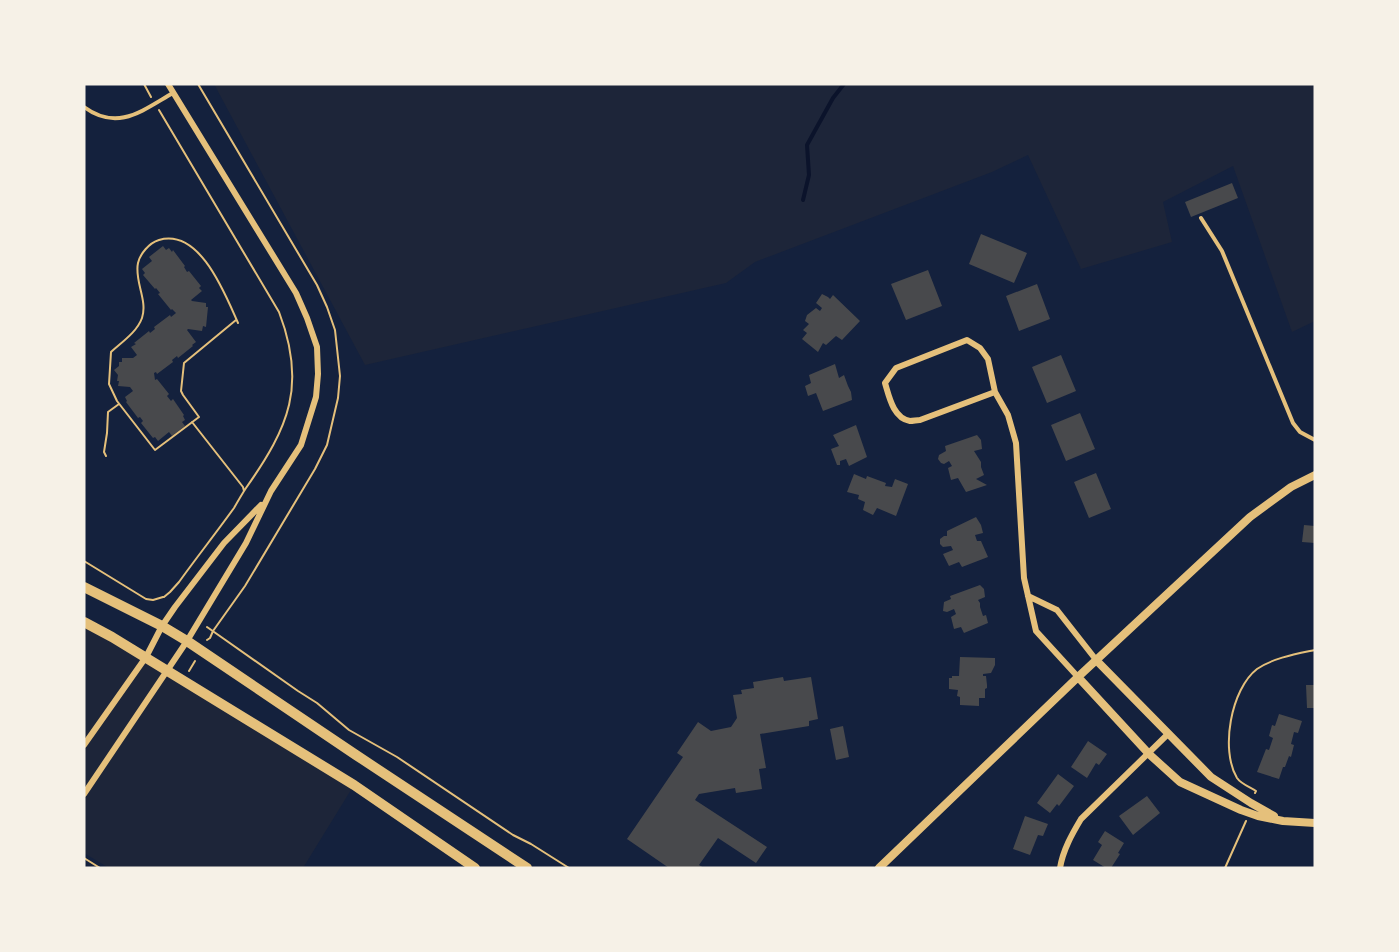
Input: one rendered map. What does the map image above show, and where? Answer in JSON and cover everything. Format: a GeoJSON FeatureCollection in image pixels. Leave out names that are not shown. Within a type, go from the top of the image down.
{"type":"FeatureCollection","features":[{"type":"Feature","properties":{"kind":"main road"},"geometry":{"type":"LineString","coordinates":[[84,587],[188,640],[527,868]]}},
{"type":"Feature","properties":{"kind":"main road"},"geometry":{"type":"LineString","coordinates":[[84,622],[146,657],[354,785],[475,868]]}},
{"type":"Feature","properties":{"kind":"street"},"geometry":{"type":"LineString","coordinates":[[84,794],[168,671],[246,543],[271,491],[301,446],[316,397],[318,374],[316,347],[296,293],[168,84]]}},
{"type":"Feature","properties":{"kind":"street"},"geometry":{"type":"LineString","coordinates":[[995,392],[920,420],[909,421],[894,409],[885,383],[896,368],[968,340],[980,348],[988,359],[995,392],[1008,415],[1016,443],[1023,578],[1036,631],[1149,753],[1180,782],[1248,813],[1283,821],[1315,823]]}},
{"type":"Feature","properties":{"kind":"street"},"geometry":{"type":"LineString","coordinates":[[879,868],[1078,677],[1250,517],[1291,487],[1315,475]]}},
{"type":"Feature","properties":{"kind":"street"},"geometry":{"type":"LineString","coordinates":[[84,745],[146,657],[175,607],[224,543],[265,502]]}},
{"type":"Feature","properties":{"kind":"street"},"geometry":{"type":"LineString","coordinates":[[1028,596],[1057,610],[1097,661],[1211,777],[1283,821]]}},
{"type":"Feature","properties":{"kind":"street"},"geometry":{"type":"LineString","coordinates":[[1060,868],[1071,835],[1081,819],[1168,734]]}},
{"type":"Feature","properties":{"kind":"lane"},"geometry":{"type":"LineString","coordinates":[[84,107],[112,119],[126,118],[173,93]]}},
{"type":"Feature","properties":{"kind":"lane"},"geometry":{"type":"LineString","coordinates":[[1201,218],[1222,250],[1293,423],[1300,432],[1315,440]]}},
{"type":"Feature","properties":{"kind":"path"},"geometry":{"type":"LineString","coordinates":[[84,561],[146,599],[164,597],[170,592],[234,508],[276,443],[288,408],[293,379],[289,344],[279,312],[144,84]]}},
{"type":"Feature","properties":{"kind":"path"},"geometry":{"type":"LineString","coordinates":[[184,681],[201,649],[244,586],[323,453],[338,398],[340,376],[335,330],[317,285],[198,84]]}},
{"type":"Feature","properties":{"kind":"path"},"geometry":{"type":"LineString","coordinates":[[177,239],[197,252],[210,268],[237,322],[184,363],[181,391],[199,417],[155,450],[119,404],[109,384],[111,352],[136,328],[142,317],[143,303],[137,265],[143,252],[157,240],[177,239]]}},
{"type":"Feature","properties":{"kind":"path"},"geometry":{"type":"LineString","coordinates":[[106,456],[104,452],[108,412],[119,404]]}},
{"type":"Feature","properties":{"kind":"path"},"geometry":{"type":"LineString","coordinates":[[192,422],[244,491]]}},
{"type":"Feature","properties":{"kind":"path"},"geometry":{"type":"LineString","coordinates":[[164,597],[175,607]]}},
{"type":"Feature","properties":{"kind":"path"},"geometry":{"type":"LineString","coordinates":[[199,622],[317,703],[349,730],[397,757],[513,835],[569,868]]}},
{"type":"Feature","properties":{"kind":"path"},"geometry":{"type":"LineString","coordinates":[[1251,803],[1256,791],[1239,781],[1229,754],[1229,732],[1240,694],[1250,676],[1266,664],[1315,651]]}},
{"type":"Feature","properties":{"kind":"path"},"geometry":{"type":"LineString","coordinates":[[1225,868],[1245,826],[1248,813]]}},
{"type":"Feature","properties":{"kind":"path"},"geometry":{"type":"LineString","coordinates":[[84,858],[100,868]]}},
{"type":"Feature","properties":{"kind":"shaded area"},"geometry":{"type":"Polygon","coordinates":[[[214,84],[1315,84],[1315,321],[1292,332],[1233,166],[1163,202],[1172,242],[1081,269],[1028,155],[992,172],[755,262],[726,283],[365,365],[214,84]]]}},
{"type":"Feature","properties":{"kind":"shaded area"},"geometry":{"type":"Polygon","coordinates":[[[84,622],[354,785],[303,868],[109,868],[84,853],[84,622]]]}},
{"type":"Feature","properties":{"kind":"building"},"geometry":{"type":"Polygon","coordinates":[[[1232,183],[1238,198],[1191,217],[1185,202],[1232,183]]]}},
{"type":"Feature","properties":{"kind":"building"},"geometry":{"type":"Polygon","coordinates":[[[981,234],[1027,253],[1014,283],[969,264],[981,234]]]}},
{"type":"Feature","properties":{"kind":"building"},"geometry":{"type":"Polygon","coordinates":[[[163,246],[166,250],[169,248],[172,252],[173,250],[187,272],[189,271],[201,286],[199,288],[202,291],[191,300],[206,303],[208,307],[206,327],[203,326],[202,331],[187,330],[196,342],[193,346],[178,358],[177,356],[157,374],[154,373],[155,380],[157,379],[169,394],[167,396],[171,401],[173,399],[185,420],[182,422],[185,426],[172,436],[169,432],[158,441],[155,437],[153,438],[141,423],[143,421],[140,417],[138,418],[126,402],[125,397],[133,391],[130,387],[118,386],[118,375],[114,370],[119,366],[119,362],[122,362],[122,358],[133,358],[137,355],[131,347],[136,344],[134,343],[149,331],[150,333],[170,315],[171,317],[176,313],[171,310],[156,288],[143,275],[145,273],[142,269],[152,261],[149,257],[163,246]]]}},
{"type":"Feature","properties":{"kind":"building"},"geometry":{"type":"Polygon","coordinates":[[[928,270],[942,306],[906,320],[891,284],[928,270]]]}},
{"type":"Feature","properties":{"kind":"building"},"geometry":{"type":"Polygon","coordinates":[[[1037,284],[1050,319],[1019,331],[1006,296],[1037,284]]]}},
{"type":"Feature","properties":{"kind":"building"},"geometry":{"type":"Polygon","coordinates":[[[822,294],[830,299],[833,295],[860,321],[842,340],[836,336],[826,345],[823,343],[818,352],[802,339],[807,333],[803,330],[809,324],[805,321],[807,315],[816,308],[820,311],[822,308],[816,303],[822,294]]]}},
{"type":"Feature","properties":{"kind":"building"},"geometry":{"type":"Polygon","coordinates":[[[1061,355],[1076,391],[1047,403],[1032,367],[1061,355]]]}},
{"type":"Feature","properties":{"kind":"building"},"geometry":{"type":"Polygon","coordinates":[[[835,364],[839,378],[844,375],[852,400],[823,411],[816,393],[808,396],[805,386],[811,383],[809,375],[835,364]]]}},
{"type":"Feature","properties":{"kind":"building"},"geometry":{"type":"Polygon","coordinates":[[[1080,413],[1095,449],[1066,461],[1051,425],[1080,413]]]}},
{"type":"Feature","properties":{"kind":"building"},"geometry":{"type":"Polygon","coordinates":[[[856,425],[867,457],[849,466],[846,459],[837,465],[831,449],[839,446],[833,435],[856,425]]]}},
{"type":"Feature","properties":{"kind":"building"},"geometry":{"type":"Polygon","coordinates":[[[977,435],[981,440],[982,449],[974,451],[981,462],[984,475],[976,479],[987,485],[966,492],[958,478],[951,480],[948,468],[952,466],[949,461],[944,464],[938,459],[939,455],[946,451],[945,446],[977,435]]]}},
{"type":"Feature","properties":{"kind":"building"},"geometry":{"type":"Polygon","coordinates":[[[1096,473],[1111,509],[1089,518],[1074,482],[1096,473]]]}},
{"type":"Feature","properties":{"kind":"building"},"geometry":{"type":"Polygon","coordinates":[[[854,474],[886,483],[885,486],[892,487],[895,479],[908,484],[896,516],[877,508],[873,515],[863,510],[865,502],[858,499],[859,495],[847,492],[854,474]]]}},
{"type":"Feature","properties":{"kind":"building"},"geometry":{"type":"Polygon","coordinates":[[[976,517],[983,533],[975,535],[977,541],[981,541],[988,557],[962,567],[959,562],[949,566],[943,554],[953,550],[951,546],[943,547],[940,539],[947,536],[947,531],[976,517]]]}},
{"type":"Feature","properties":{"kind":"building"},"geometry":{"type":"Polygon","coordinates":[[[1304,525],[1315,526],[1315,543],[1302,542],[1304,525]]]}},
{"type":"Feature","properties":{"kind":"building"},"geometry":{"type":"Polygon","coordinates":[[[980,585],[984,589],[985,597],[978,600],[988,623],[964,633],[961,627],[954,629],[951,617],[956,614],[954,609],[943,611],[944,602],[951,599],[950,596],[980,585]]]}},
{"type":"Feature","properties":{"kind":"building"},"geometry":{"type":"Polygon","coordinates":[[[960,657],[995,658],[995,665],[991,673],[983,674],[986,676],[987,688],[985,698],[979,698],[979,706],[960,705],[958,690],[949,689],[949,678],[959,676],[960,657]]]}},
{"type":"Feature","properties":{"kind":"building"},"geometry":{"type":"Polygon","coordinates":[[[783,677],[784,681],[811,677],[818,719],[809,721],[809,726],[760,734],[766,768],[759,769],[762,789],[736,793],[735,788],[699,794],[695,800],[767,847],[756,863],[718,838],[699,865],[704,868],[669,868],[627,839],[683,757],[677,753],[698,722],[711,731],[731,727],[737,718],[733,695],[742,694],[741,690],[754,688],[753,682],[783,677]]]}},
{"type":"Feature","properties":{"kind":"building"},"geometry":{"type":"Polygon","coordinates":[[[1306,685],[1315,685],[1315,708],[1307,708],[1306,685]]]}},
{"type":"Feature","properties":{"kind":"building"},"geometry":{"type":"Polygon","coordinates":[[[1279,714],[1302,721],[1298,733],[1294,732],[1291,757],[1289,756],[1283,767],[1279,779],[1257,772],[1266,749],[1269,750],[1273,738],[1269,736],[1272,725],[1275,726],[1279,714]]]}},
{"type":"Feature","properties":{"kind":"building"},"geometry":{"type":"Polygon","coordinates":[[[843,726],[849,757],[836,760],[830,729],[843,726]]]}},
{"type":"Feature","properties":{"kind":"building"},"geometry":{"type":"Polygon","coordinates":[[[1088,741],[1107,754],[1099,765],[1096,763],[1087,778],[1071,767],[1088,741]]]}},
{"type":"Feature","properties":{"kind":"building"},"geometry":{"type":"Polygon","coordinates":[[[1058,774],[1074,786],[1059,806],[1057,804],[1050,813],[1037,803],[1058,774]]]}},
{"type":"Feature","properties":{"kind":"building"},"geometry":{"type":"Polygon","coordinates":[[[1147,796],[1160,813],[1133,835],[1119,816],[1147,796]]]}},
{"type":"Feature","properties":{"kind":"building"},"geometry":{"type":"Polygon","coordinates":[[[1025,816],[1048,824],[1043,836],[1038,835],[1030,855],[1013,849],[1025,816]]]}},
{"type":"Feature","properties":{"kind":"building"},"geometry":{"type":"Polygon","coordinates":[[[1105,831],[1124,843],[1111,868],[1106,868],[1093,860],[1102,845],[1098,842],[1105,831]]]}},
{"type":"Feature","properties":{"kind":"waterway"},"geometry":{"type":"LineString","coordinates":[[803,200],[809,175],[807,145],[833,98],[844,84]]}}]}
